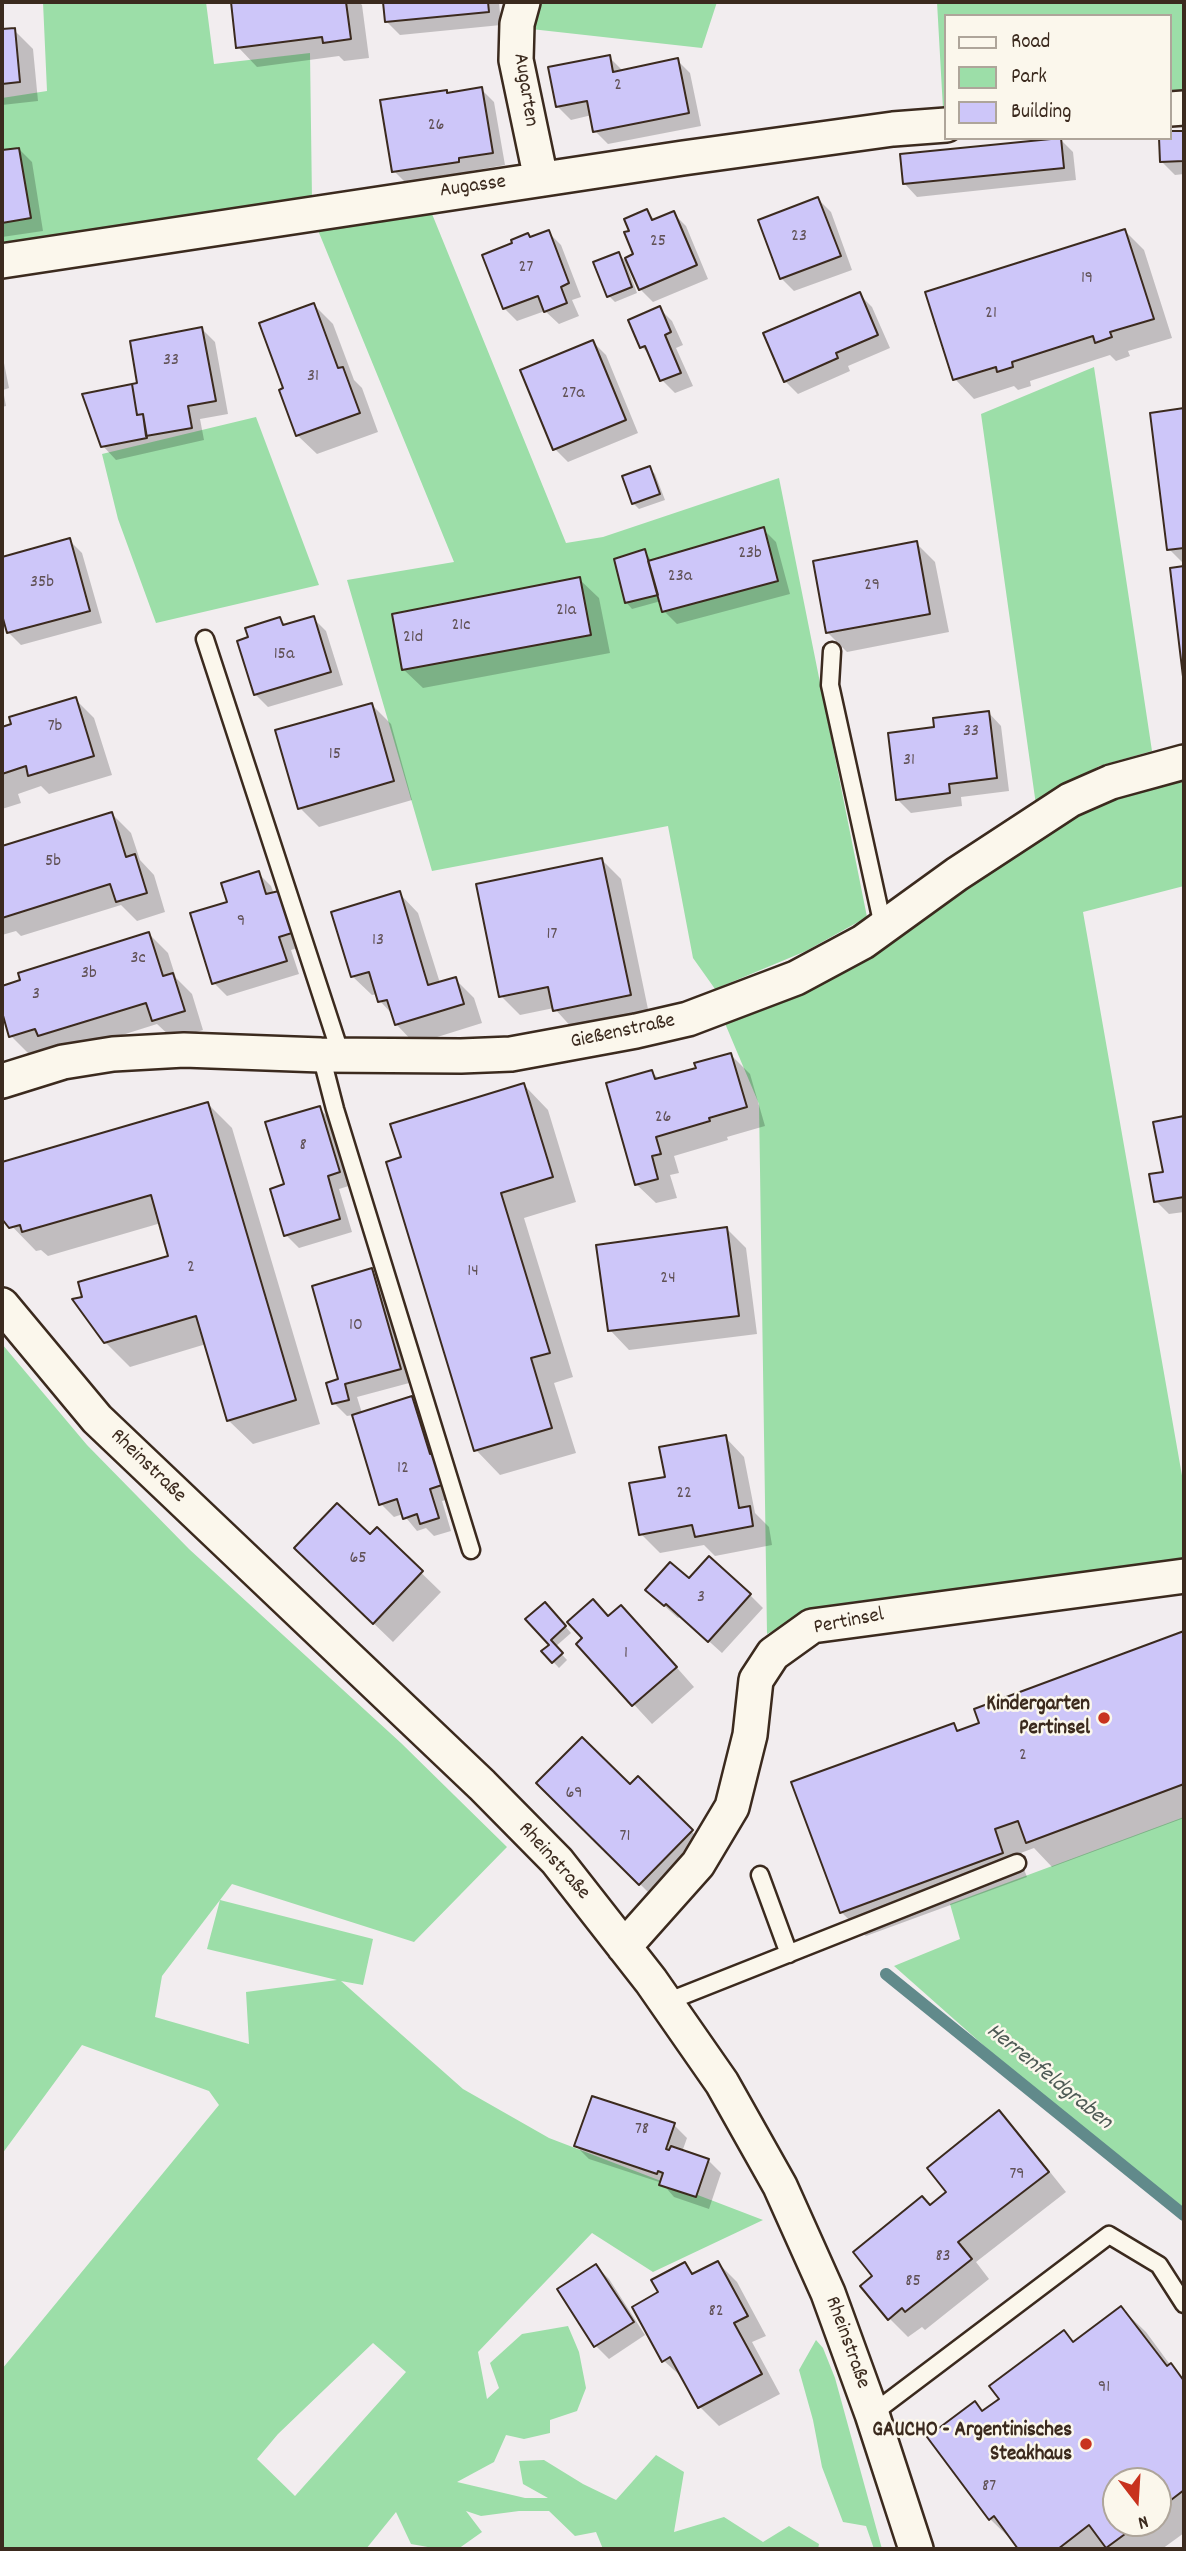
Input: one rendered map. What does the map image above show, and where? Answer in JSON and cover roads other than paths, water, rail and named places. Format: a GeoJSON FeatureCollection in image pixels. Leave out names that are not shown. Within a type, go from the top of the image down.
{"type":"FeatureCollection","features":[{"type":"Feature","properties":{"kind":"street","name":"Augarten"},"geometry":{"type":"LineString","coordinates":[[523,2],[517,24],[516,60],[541,179]]}},
{"type":"Feature","properties":{"kind":"street","name":"Augasse"},"geometry":{"type":"LineString","coordinates":[[2,261],[541,179],[893,129],[944,125]]}},
{"type":"Feature","properties":{"kind":"street","name":"Gießenstraße"},"geometry":{"type":"LineString","coordinates":[[2,1081],[63,1062],[114,1054],[184,1050],[331,1055],[510,1054],[688,1019],[796,978],[863,942],[957,874],[1070,800],[1111,782],[1184,762]]}},
{"type":"Feature","properties":{"kind":"street","name":"Rheinstraße"},"geometry":{"type":"LineString","coordinates":[[2,1305],[97,1419],[482,1785],[557,1861],[625,1947],[722,2083],[780,2186],[828,2293],[872,2414],[916,2549]]}},
{"type":"Feature","properties":{"kind":"street","name":"Pertinsel"},"geometry":{"type":"LineString","coordinates":[[625,1947],[698,1864],[732,1808],[750,1735],[756,1680],[773,1654],[812,1626],[1184,1576]]}},
{"type":"Feature","properties":{"kind":"lane"},"geometry":{"type":"LineString","coordinates":[[205,639],[331,1055],[335,1109],[471,1550]]}},
{"type":"Feature","properties":{"kind":"lane"},"geometry":{"type":"LineString","coordinates":[[832,651],[830,685],[883,926]]}},
{"type":"Feature","properties":{"kind":"lane"},"geometry":{"type":"LineString","coordinates":[[664,2003],[1017,1863]]}},
{"type":"Feature","properties":{"kind":"lane"},"geometry":{"type":"LineString","coordinates":[[760,1875],[789,1954]]}},
{"type":"Feature","properties":{"kind":"lane"},"geometry":{"type":"LineString","coordinates":[[872,2414],[1109,2235],[1159,2265],[1184,2304]]}},
{"type":"Feature","properties":{"kind":"waterway","name":"Herrenfeldgraben"},"geometry":{"type":"LineString","coordinates":[[886,1974],[1184,2215]]}},
{"type":"Feature","properties":{"kind":"place","name":"Kindergarten Pertinsel"},"geometry":{"type":"Point","coordinates":[1104,1718]}},
{"type":"Feature","properties":{"kind":"place","name":"GAUCHO - Argentinisches Steakhaus"},"geometry":{"type":"Point","coordinates":[1086,2444]}}]}
